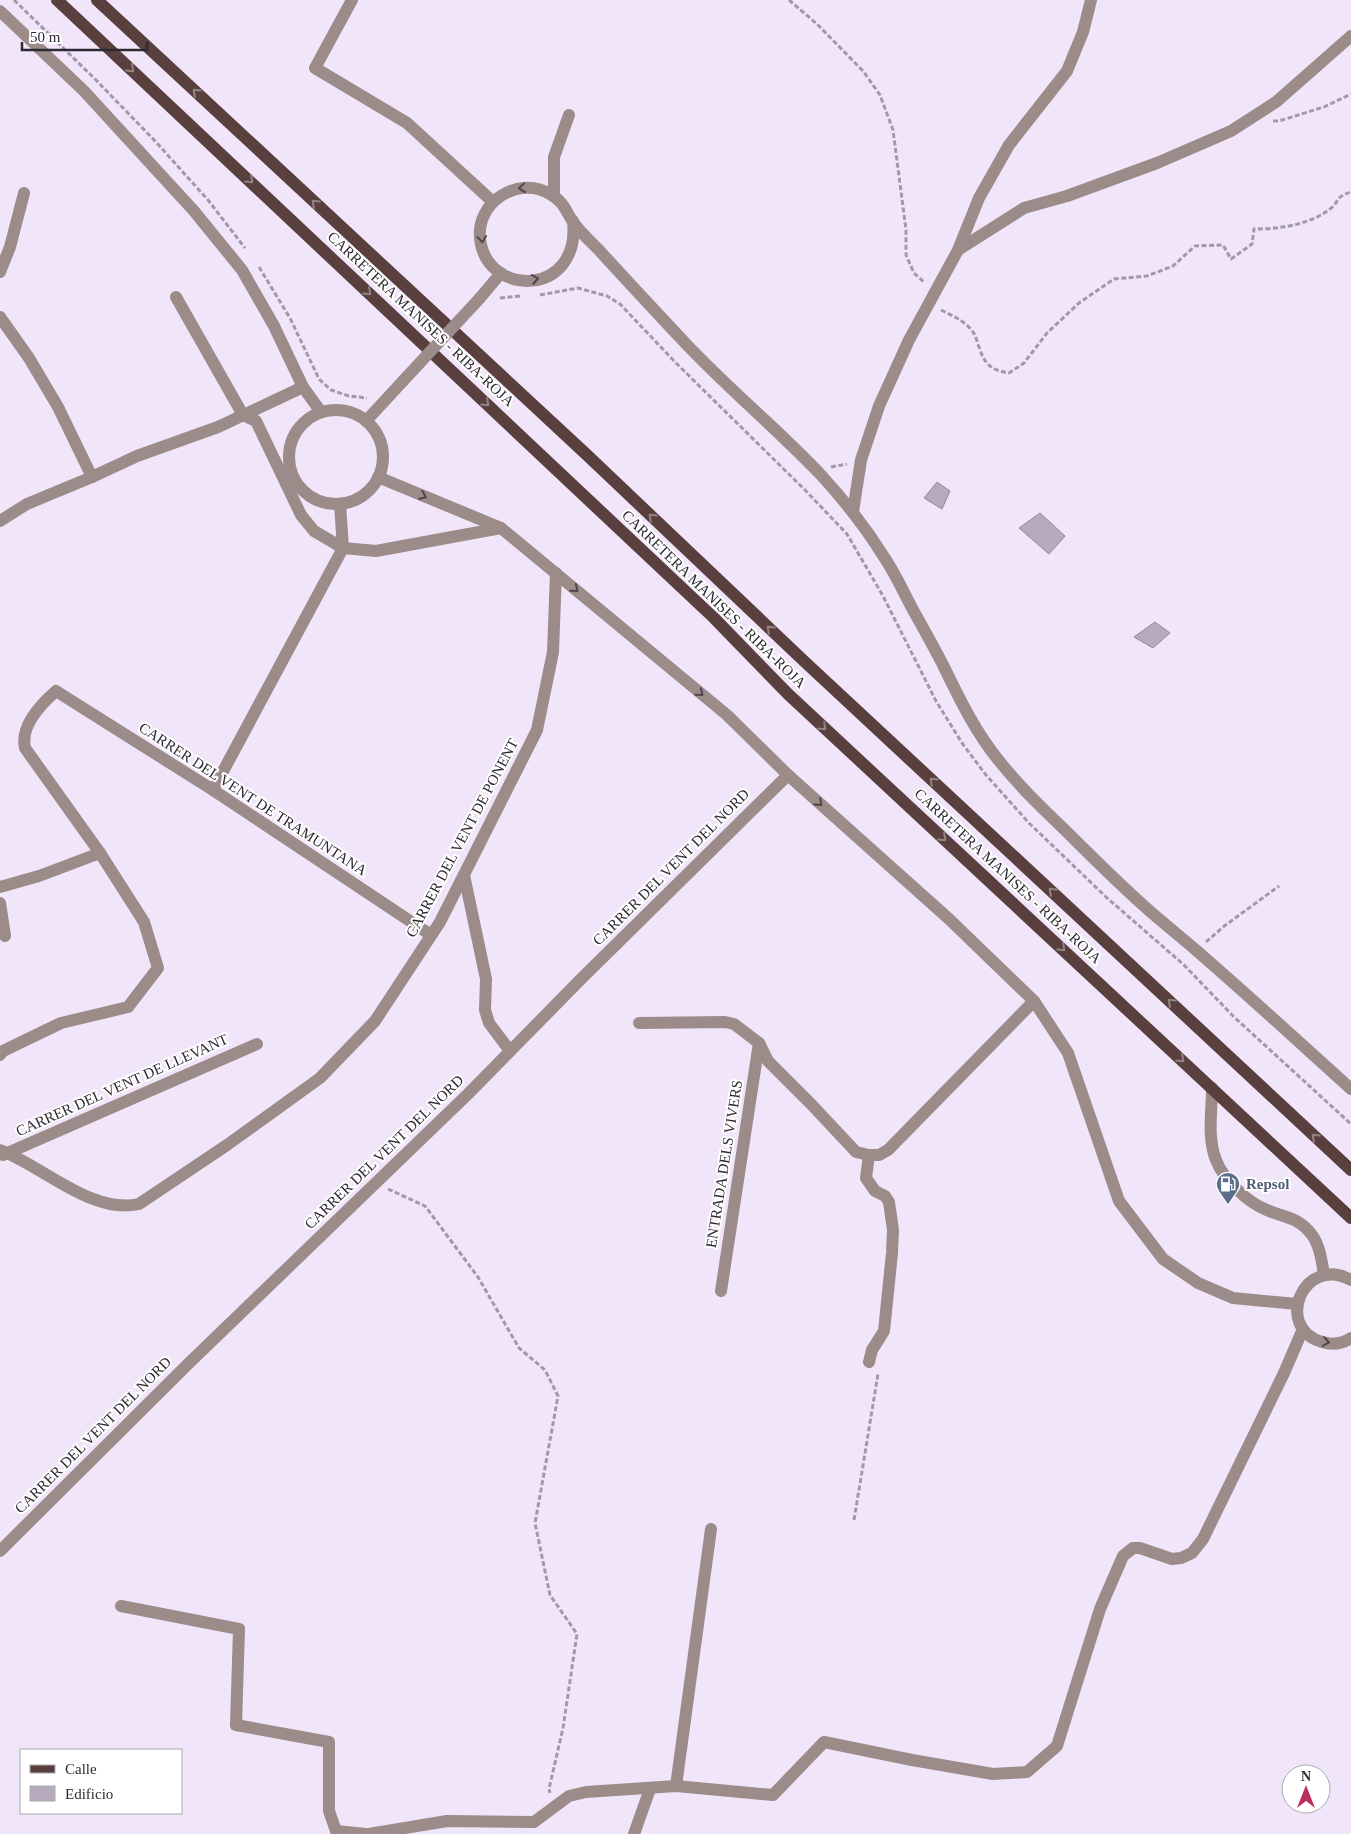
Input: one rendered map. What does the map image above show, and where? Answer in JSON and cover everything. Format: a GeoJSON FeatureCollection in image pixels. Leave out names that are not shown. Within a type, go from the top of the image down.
{"type":"FeatureCollection","features":[{"type":"Feature","properties":{"kind":"main road","name":"CARRETERA MANISES - RIBA-ROJA"},"geometry":{"type":"LineString","coordinates":[[57,0],[708,612],[788,694],[1351,1218]]}},
{"type":"Feature","properties":{"kind":"main road","name":"CARRETERA MANISES - RIBA-ROJA"},"geometry":{"type":"LineString","coordinates":[[97,0],[587,455],[805,662],[1351,1170]]}},
{"type":"Feature","properties":{"kind":"street"},"geometry":{"type":"LineString","coordinates":[[352,0],[315,68],[407,123],[493,202]]}},
{"type":"Feature","properties":{"kind":"street"},"geometry":{"type":"LineString","coordinates":[[852,512],[861,460],[879,406],[909,340],[958,250],[979,198],[1010,145],[1067,72],[1083,32],[1091,0]]}},
{"type":"Feature","properties":{"kind":"street"},"geometry":{"type":"LineString","coordinates":[[0,11],[84,91],[194,211],[242,270],[274,326],[302,387],[321,412]]}},
{"type":"Feature","properties":{"kind":"street"},"geometry":{"type":"LineString","coordinates":[[958,250],[1024,208],[1067,196],[1148,166],[1231,131],[1276,102],[1351,36]]}},
{"type":"Feature","properties":{"kind":"street"},"geometry":{"type":"LineString","coordinates":[[554,196],[554,157],[569,115]]}},
{"type":"Feature","properties":{"kind":"street"},"geometry":{"type":"LineString","coordinates":[[573,222],[572,250],[559,269],[542,279],[521,281],[501,273],[491,264],[484,253],[480,239],[483,219],[493,202],[504,193],[516,188],[530,187],[543,190],[554,196],[566,207],[573,222],[690,348],[821,475],[852,512],[885,558],[978,732],[1000,762],[1042,808],[1117,881],[1351,1089]]}},
{"type":"Feature","properties":{"kind":"street"},"geometry":{"type":"LineString","coordinates":[[0,272],[10,246],[24,192]]}},
{"type":"Feature","properties":{"kind":"street"},"geometry":{"type":"LineString","coordinates":[[366,421],[501,273]]}},
{"type":"Feature","properties":{"kind":"street"},"geometry":{"type":"LineString","coordinates":[[176,297],[243,415],[256,421],[301,515],[314,531],[344,548],[376,552],[501,528]]}},
{"type":"Feature","properties":{"kind":"street"},"geometry":{"type":"LineString","coordinates":[[0,317],[29,358],[58,407],[92,477]]}},
{"type":"Feature","properties":{"kind":"street"},"geometry":{"type":"LineString","coordinates":[[0,521],[28,504],[137,456],[218,426],[302,387]]}},
{"type":"Feature","properties":{"kind":"street"},"geometry":{"type":"LineString","coordinates":[[337,410],[352,413],[366,421],[376,433],[382,447],[382,462],[378,477],[371,488],[360,497],[340,504],[323,502],[308,495],[296,482],[289,467],[289,450],[295,434],[306,421],[321,412],[337,410]]}},
{"type":"Feature","properties":{"kind":"street"},"geometry":{"type":"LineString","coordinates":[[378,477],[501,528],[727,715],[788,775],[949,919],[1034,1001],[1068,1053],[1118,1201],[1163,1258],[1198,1283],[1233,1298],[1297,1304]]}},
{"type":"Feature","properties":{"kind":"street"},"geometry":{"type":"LineString","coordinates":[[213,790],[344,548],[340,504]]}},
{"type":"Feature","properties":{"kind":"street","name":"CARRER DEL VENT DE PONENT"},"geometry":{"type":"LineString","coordinates":[[3,1153],[95,1200],[127,1207],[139,1204],[320,1078],[375,1021],[440,922],[537,730],[553,652],[556,574]]}},
{"type":"Feature","properties":{"kind":"street","name":"CARRER DEL VENT DE TRAMUNTANA"},"geometry":{"type":"LineString","coordinates":[[100,853],[25,748],[27,726],[42,703],[56,691],[213,790],[431,935]]}},
{"type":"Feature","properties":{"kind":"street","name":"CARRER DEL VENT DEL NORD"},"geometry":{"type":"LineString","coordinates":[[0,1551],[201,1351],[510,1051],[788,775]]}},
{"type":"Feature","properties":{"kind":"street"},"geometry":{"type":"LineString","coordinates":[[0,887],[39,876],[100,853],[144,922],[158,968],[128,1007],[61,1023],[3,1051],[0,1055]]}},
{"type":"Feature","properties":{"kind":"street"},"geometry":{"type":"LineString","coordinates":[[464,875],[486,979],[485,1010],[489,1023],[510,1051]]}},
{"type":"Feature","properties":{"kind":"street"},"geometry":{"type":"LineString","coordinates":[[0,903],[5,936]]}},
{"type":"Feature","properties":{"kind":"street"},"geometry":{"type":"LineString","coordinates":[[639,1023],[725,1022],[734,1024],[759,1043],[768,1061],[856,1152],[879,1155],[888,1150],[1034,1001]]}},
{"type":"Feature","properties":{"kind":"street","name":"ENTRADA DELS VIVERS"},"geometry":{"type":"LineString","coordinates":[[721,1291],[759,1043]]}},
{"type":"Feature","properties":{"kind":"street","name":"CARRER DEL VENT DE LLEVANT"},"geometry":{"type":"LineString","coordinates":[[3,1153],[257,1044]]}},
{"type":"Feature","properties":{"kind":"street"},"geometry":{"type":"LineString","coordinates":[[1212,1088],[1211,1139],[1216,1161],[1226,1176],[1248,1201],[1267,1211],[1298,1221],[1313,1236],[1320,1253],[1324,1276]]}},
{"type":"Feature","properties":{"kind":"street"},"geometry":{"type":"LineString","coordinates":[[869,1155],[866,1178],[875,1191],[885,1196],[889,1202],[893,1230],[884,1331],[872,1350],[874,1365]]}},
{"type":"Feature","properties":{"kind":"street"},"geometry":{"type":"LineString","coordinates":[[1349,1342],[1329,1344],[1314,1340],[1303,1329],[1299,1321],[1297,1304],[1301,1293],[1308,1283],[1318,1277],[1330,1274],[1351,1280]]}},
{"type":"Feature","properties":{"kind":"street"},"geometry":{"type":"LineString","coordinates":[[121,1606],[239,1629],[236,1725],[329,1742],[329,1810],[336,1831],[367,1834],[447,1821],[534,1822],[569,1796],[586,1792],[676,1786],[773,1795],[824,1742],[993,1774],[1027,1772],[1057,1746],[1100,1609],[1123,1556],[1133,1548],[1140,1548],[1172,1559],[1181,1558],[1192,1553],[1202,1539],[1284,1373],[1303,1329]]}},
{"type":"Feature","properties":{"kind":"street"},"geometry":{"type":"LineString","coordinates":[[676,1786],[711,1529]]}},
{"type":"Feature","properties":{"kind":"street"},"geometry":{"type":"LineString","coordinates":[[634,1834],[650,1789]]}},
{"type":"Feature","properties":{"kind":"street"},"geometry":{"type":"LineString","coordinates":[[443,1834],[447,1821]]}},
{"type":"Feature","properties":{"kind":"path"},"geometry":{"type":"LineString","coordinates":[[789,0],[817,24],[863,71],[880,95],[893,130],[906,230],[906,255],[914,273],[935,291]]}},
{"type":"Feature","properties":{"kind":"path"},"geometry":{"type":"LineString","coordinates":[[1271,121],[1279,121],[1324,107],[1351,94]]}},
{"type":"Feature","properties":{"kind":"path"},"geometry":{"type":"LineString","coordinates":[[926,307],[941,310],[960,319],[974,333],[987,364],[996,371],[1009,373],[1024,363],[1047,333],[1080,303],[1114,279],[1147,276],[1173,266],[1195,246],[1223,245],[1231,259],[1252,244],[1254,229],[1281,228],[1300,223],[1331,208],[1340,195],[1351,192]]}},
{"type":"Feature","properties":{"kind":"path"},"geometry":{"type":"LineString","coordinates":[[828,468],[861,460]]}},
{"type":"Feature","properties":{"kind":"path"},"geometry":{"type":"LineString","coordinates":[[1196,950],[1223,927],[1279,886]]}},
{"type":"Feature","properties":{"kind":"path"},"geometry":{"type":"LineString","coordinates":[[376,1182],[425,1206],[478,1277],[519,1348],[545,1370],[558,1396],[535,1523],[550,1595],[577,1634],[563,1728],[549,1789],[554,1808]]}},
{"type":"Feature","properties":{"kind":"path"},"geometry":{"type":"LineString","coordinates":[[854,1520],[874,1365]]}},
{"type":"Feature","properties":{"kind":"building"},"geometry":{"type":"Polygon","coordinates":[[[937,482],[950,491],[942,509],[924,498],[937,482]]]}},
{"type":"Feature","properties":{"kind":"building"},"geometry":{"type":"Polygon","coordinates":[[[1040,513],[1065,536],[1049,554],[1019,528],[1040,513]]]}},
{"type":"Feature","properties":{"kind":"building"},"geometry":{"type":"Polygon","coordinates":[[[1155,622],[1170,633],[1153,648],[1134,637],[1155,622]]]}},
{"type":"Feature","properties":{"kind":"place","name":"Repsol"},"geometry":{"type":"Point","coordinates":[1228,1205]}}]}
